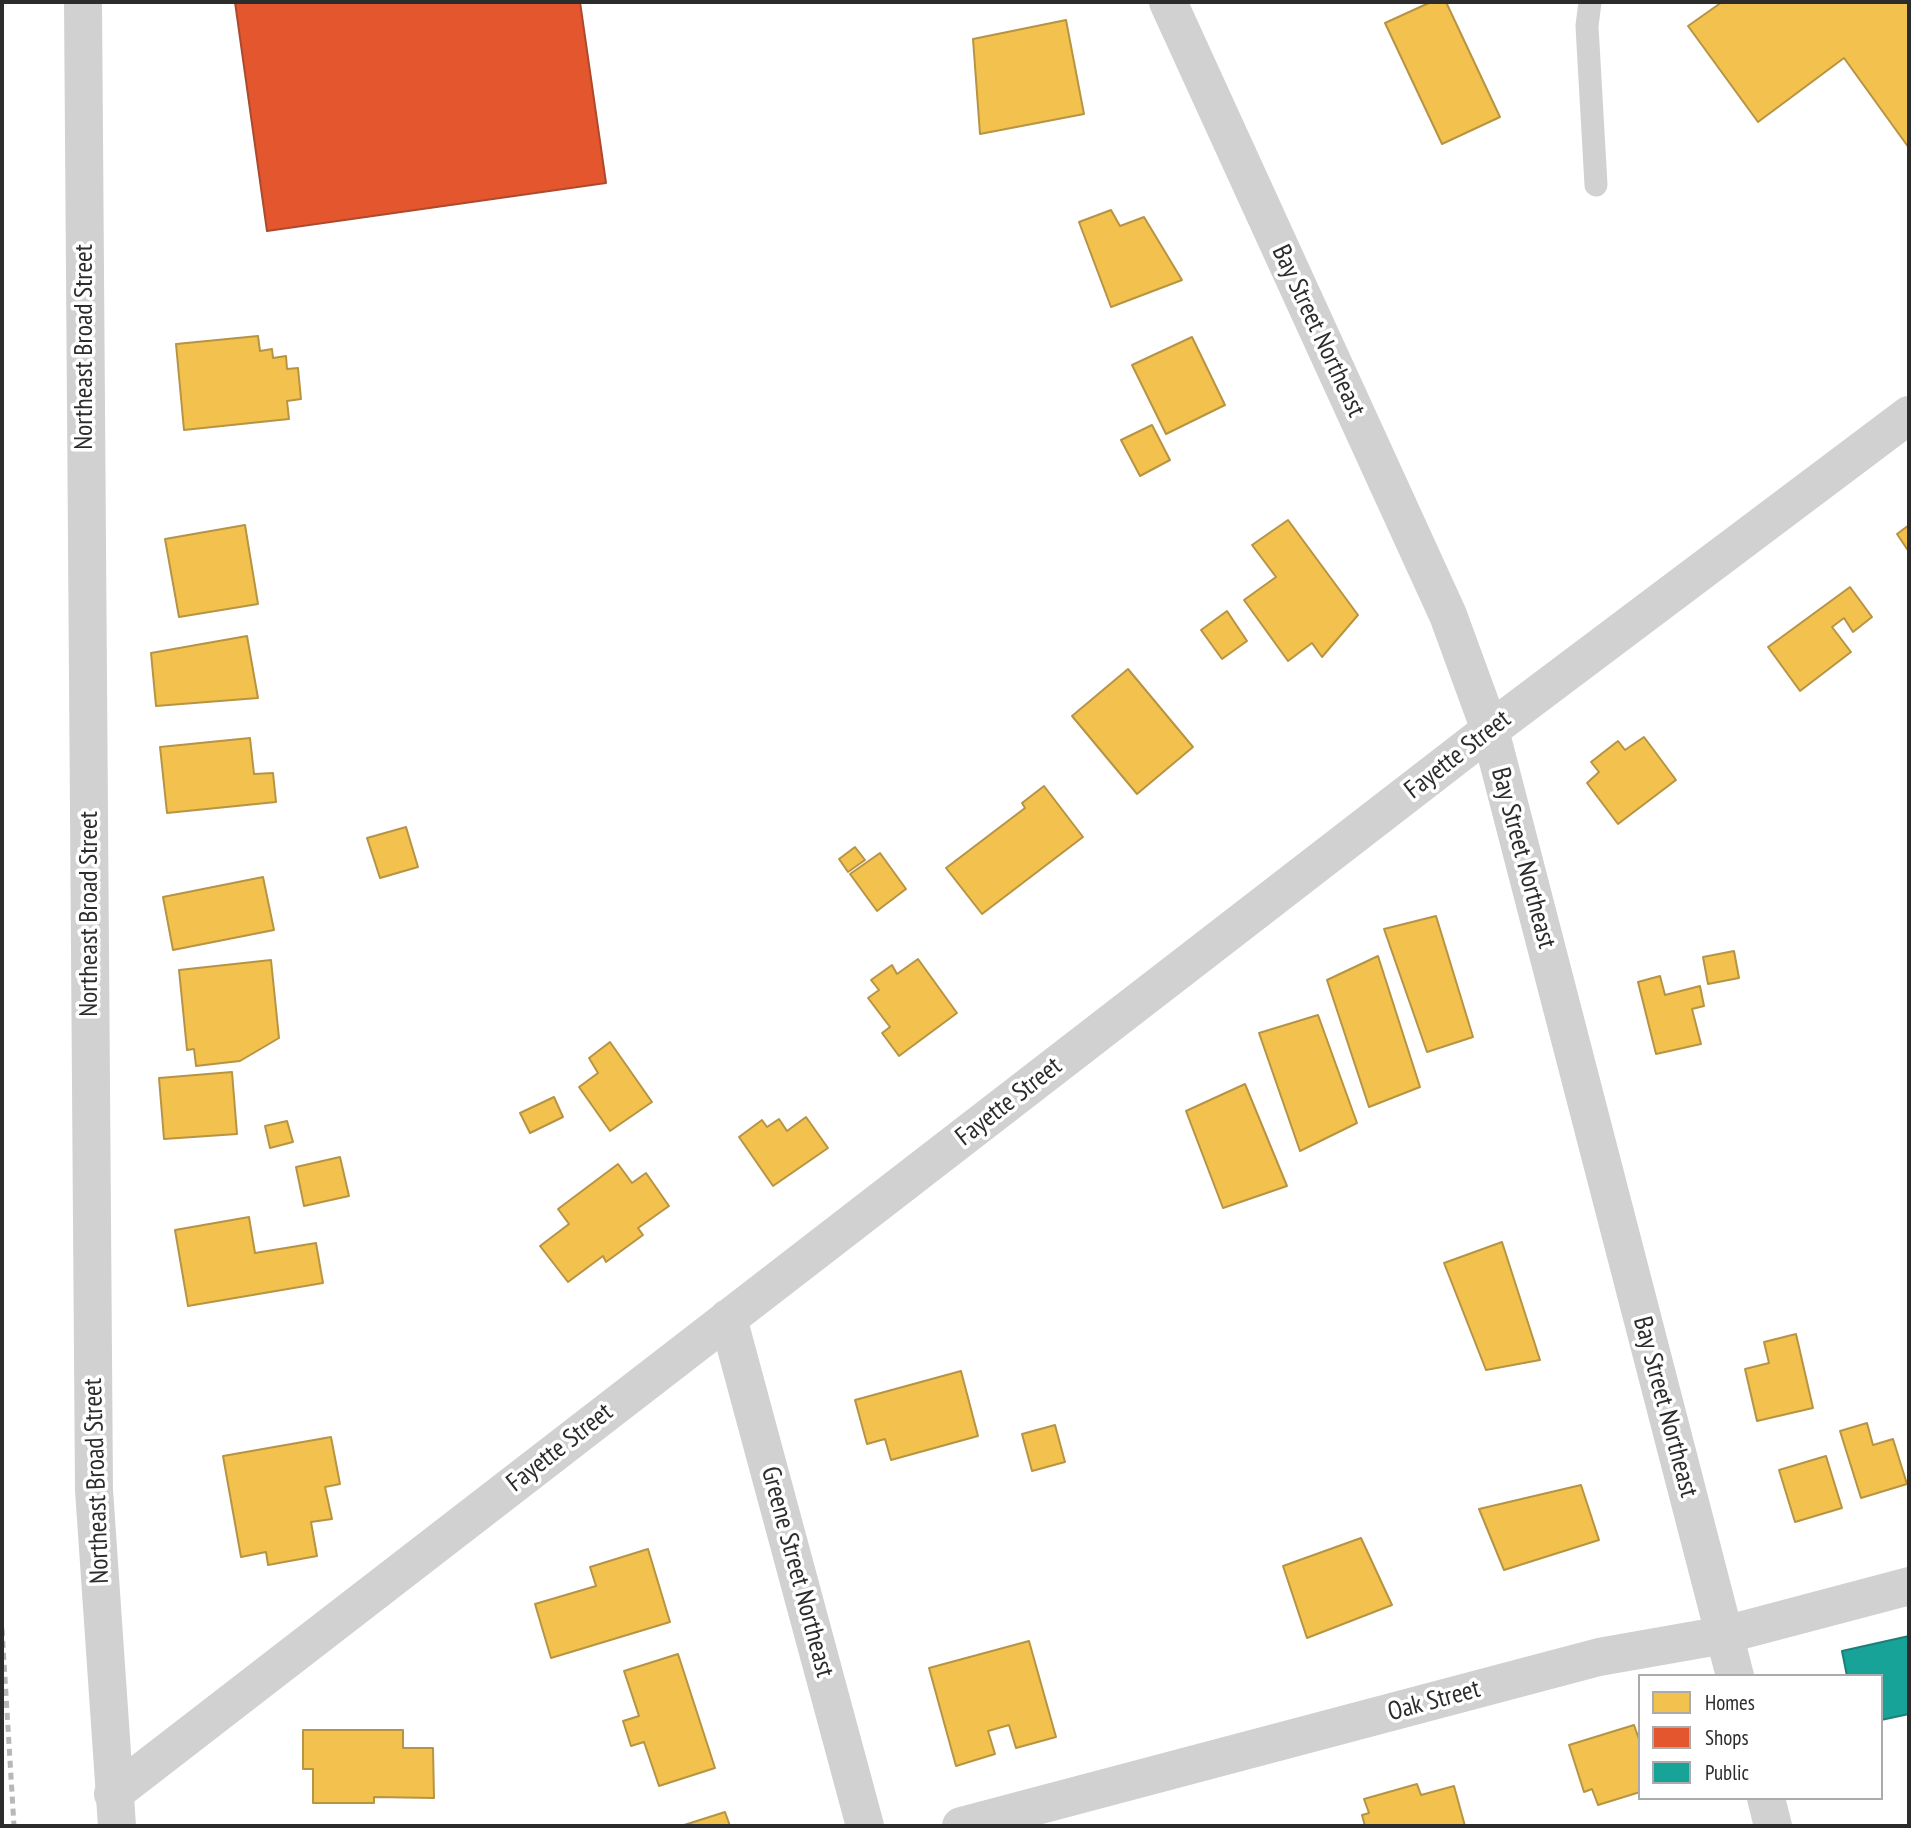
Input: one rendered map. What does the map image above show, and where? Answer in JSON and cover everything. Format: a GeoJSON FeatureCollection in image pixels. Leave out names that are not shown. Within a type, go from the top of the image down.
{"type":"FeatureCollection","features":[{"type":"Feature","properties":{"kind":"street","name":"Northeast Broad Street"},"geometry":{"type":"LineString","coordinates":[[82,2],[94,1490],[115,1810]]}},
{"type":"Feature","properties":{"kind":"street","name":"Bay Street Northeast"},"geometry":{"type":"LineString","coordinates":[[1168,2],[1448,615],[1490,730],[1734,1674]]}},
{"type":"Feature","properties":{"kind":"street","name":"Fayette Street"},"geometry":{"type":"LineString","coordinates":[[115,1810],[729,1318],[1490,730],[1909,415]]}},
{"type":"Feature","properties":{"kind":"street","name":"Greene Street Northeast"},"geometry":{"type":"LineString","coordinates":[[729,1318],[865,1826]]}},
{"type":"Feature","properties":{"kind":"street","name":"Oak Street"},"geometry":{"type":"LineString","coordinates":[[961,1826],[1599,1657],[1724,1635],[1909,1586]]}},
{"type":"Feature","properties":{"kind":"street"},"geometry":{"type":"LineString","coordinates":[[1766,1800],[1773,1826]]}},
{"type":"Feature","properties":{"kind":"lane"},"geometry":{"type":"LineString","coordinates":[[1590,2],[1587,26],[1596,185]]}},
{"type":"Feature","properties":{"kind":"building: Homes"},"geometry":{"type":"Polygon","coordinates":[[[1431,2],[1446,2],[1500,117],[1442,144],[1385,23],[1431,2]]]}},
{"type":"Feature","properties":{"kind":"building: Homes"},"geometry":{"type":"Polygon","coordinates":[[[1722,2],[1908,2],[1909,148],[1844,58],[1758,122],[1688,26],[1722,2]]]}},
{"type":"Feature","properties":{"kind":"building: Homes"},"geometry":{"type":"Polygon","coordinates":[[[1066,20],[1084,114],[980,134],[973,39],[1066,20]]]}},
{"type":"Feature","properties":{"kind":"building: Homes"},"geometry":{"type":"Polygon","coordinates":[[[1111,210],[1120,226],[1144,217],[1182,280],[1111,307],[1079,222],[1111,210]]]}},
{"type":"Feature","properties":{"kind":"building: Homes"},"geometry":{"type":"Polygon","coordinates":[[[258,336],[260,351],[272,349],[273,358],[286,356],[287,369],[298,368],[301,399],[287,401],[289,419],[184,430],[176,344],[258,336]]]}},
{"type":"Feature","properties":{"kind":"building: Homes"},"geometry":{"type":"Polygon","coordinates":[[[1192,337],[1225,405],[1166,434],[1132,365],[1192,337]]]}},
{"type":"Feature","properties":{"kind":"building: Homes"},"geometry":{"type":"Polygon","coordinates":[[[1152,425],[1170,460],[1140,476],[1121,440],[1152,425]]]}},
{"type":"Feature","properties":{"kind":"building: Homes"},"geometry":{"type":"Polygon","coordinates":[[[1288,520],[1358,615],[1322,657],[1312,643],[1288,661],[1244,600],[1276,577],[1252,545],[1288,520]]]}},
{"type":"Feature","properties":{"kind":"building: Homes"},"geometry":{"type":"Polygon","coordinates":[[[245,525],[258,604],[179,617],[165,539],[245,525]]]}},
{"type":"Feature","properties":{"kind":"building: Homes"},"geometry":{"type":"Polygon","coordinates":[[[1909,525],[1909,552],[1897,534],[1909,525]]]}},
{"type":"Feature","properties":{"kind":"building: Homes"},"geometry":{"type":"Polygon","coordinates":[[[1850,587],[1872,617],[1853,632],[1844,618],[1832,627],[1851,652],[1800,691],[1768,647],[1850,587]]]}},
{"type":"Feature","properties":{"kind":"building: Homes"},"geometry":{"type":"Polygon","coordinates":[[[1227,611],[1247,641],[1222,659],[1201,630],[1227,611]]]}},
{"type":"Feature","properties":{"kind":"building: Homes"},"geometry":{"type":"Polygon","coordinates":[[[247,636],[258,698],[156,706],[151,653],[247,636]]]}},
{"type":"Feature","properties":{"kind":"building: Homes"},"geometry":{"type":"Polygon","coordinates":[[[1128,669],[1193,747],[1137,794],[1072,716],[1128,669]]]}},
{"type":"Feature","properties":{"kind":"building: Homes"},"geometry":{"type":"Polygon","coordinates":[[[1644,737],[1676,780],[1618,824],[1587,783],[1599,772],[1591,762],[1618,741],[1625,750],[1644,737]]]}},
{"type":"Feature","properties":{"kind":"building: Homes"},"geometry":{"type":"Polygon","coordinates":[[[250,738],[254,774],[273,773],[276,802],[167,813],[160,747],[250,738]]]}},
{"type":"Feature","properties":{"kind":"building: Homes"},"geometry":{"type":"Polygon","coordinates":[[[1044,786],[1083,837],[982,914],[946,868],[1025,808],[1022,803],[1044,786]]]}},
{"type":"Feature","properties":{"kind":"building: Homes"},"geometry":{"type":"Polygon","coordinates":[[[406,827],[418,867],[380,878],[367,838],[406,827]]]}},
{"type":"Feature","properties":{"kind":"building: Homes"},"geometry":{"type":"Polygon","coordinates":[[[855,847],[865,860],[848,872],[839,859],[855,847]]]}},
{"type":"Feature","properties":{"kind":"building: Homes"},"geometry":{"type":"Polygon","coordinates":[[[880,853],[906,889],[877,911],[850,874],[880,853]]]}},
{"type":"Feature","properties":{"kind":"building: Homes"},"geometry":{"type":"Polygon","coordinates":[[[263,877],[274,930],[173,950],[163,897],[263,877]]]}},
{"type":"Feature","properties":{"kind":"building: Homes"},"geometry":{"type":"Polygon","coordinates":[[[1436,916],[1473,1037],[1427,1052],[1384,929],[1436,916]]]}},
{"type":"Feature","properties":{"kind":"building: Homes"},"geometry":{"type":"Polygon","coordinates":[[[1734,951],[1739,978],[1708,984],[1703,957],[1734,951]]]}},
{"type":"Feature","properties":{"kind":"building: Homes"},"geometry":{"type":"Polygon","coordinates":[[[1378,956],[1420,1087],[1369,1107],[1327,980],[1378,956]]]}},
{"type":"Feature","properties":{"kind":"building: Homes"},"geometry":{"type":"Polygon","coordinates":[[[918,959],[957,1013],[899,1056],[882,1033],[890,1027],[868,998],[879,990],[871,980],[892,965],[897,974],[918,959]]]}},
{"type":"Feature","properties":{"kind":"building: Homes"},"geometry":{"type":"Polygon","coordinates":[[[271,960],[279,1038],[240,1061],[196,1066],[194,1049],[187,1050],[179,970],[271,960]]]}},
{"type":"Feature","properties":{"kind":"building: Homes"},"geometry":{"type":"Polygon","coordinates":[[[1660,976],[1665,995],[1700,986],[1704,1006],[1692,1009],[1701,1044],[1656,1054],[1638,982],[1660,976]]]}},
{"type":"Feature","properties":{"kind":"building: Homes"},"geometry":{"type":"Polygon","coordinates":[[[1318,1015],[1357,1123],[1300,1151],[1259,1033],[1318,1015]]]}},
{"type":"Feature","properties":{"kind":"building: Homes"},"geometry":{"type":"Polygon","coordinates":[[[610,1042],[652,1102],[610,1131],[579,1087],[598,1073],[589,1058],[610,1042]]]}},
{"type":"Feature","properties":{"kind":"building: Homes"},"geometry":{"type":"Polygon","coordinates":[[[232,1072],[237,1134],[164,1139],[159,1078],[232,1072]]]}},
{"type":"Feature","properties":{"kind":"building: Homes"},"geometry":{"type":"Polygon","coordinates":[[[1245,1084],[1287,1186],[1223,1208],[1186,1111],[1245,1084]]]}},
{"type":"Feature","properties":{"kind":"building: Homes"},"geometry":{"type":"Polygon","coordinates":[[[554,1097],[563,1117],[530,1133],[520,1113],[554,1097]]]}},
{"type":"Feature","properties":{"kind":"building: Homes"},"geometry":{"type":"Polygon","coordinates":[[[806,1117],[828,1148],[773,1186],[739,1137],[762,1120],[767,1127],[779,1119],[787,1131],[806,1117]]]}},
{"type":"Feature","properties":{"kind":"building: Homes"},"geometry":{"type":"Polygon","coordinates":[[[287,1121],[293,1142],[270,1148],[265,1126],[287,1121]]]}},
{"type":"Feature","properties":{"kind":"building: Homes"},"geometry":{"type":"Polygon","coordinates":[[[340,1157],[349,1196],[304,1206],[296,1167],[340,1157]]]}},
{"type":"Feature","properties":{"kind":"building: Homes"},"geometry":{"type":"Polygon","coordinates":[[[618,1164],[632,1183],[646,1173],[669,1206],[638,1228],[643,1235],[606,1262],[603,1256],[568,1282],[540,1246],[569,1224],[558,1209],[618,1164]]]}},
{"type":"Feature","properties":{"kind":"building: Homes"},"geometry":{"type":"Polygon","coordinates":[[[249,1217],[255,1253],[316,1243],[323,1283],[188,1306],[175,1230],[249,1217]]]}},
{"type":"Feature","properties":{"kind":"building: Homes"},"geometry":{"type":"Polygon","coordinates":[[[1502,1242],[1540,1360],[1486,1370],[1444,1263],[1502,1242]]]}},
{"type":"Feature","properties":{"kind":"building: Homes"},"geometry":{"type":"Polygon","coordinates":[[[1796,1334],[1813,1408],[1757,1421],[1745,1369],[1769,1363],[1764,1342],[1796,1334]]]}},
{"type":"Feature","properties":{"kind":"building: Homes"},"geometry":{"type":"Polygon","coordinates":[[[961,1371],[978,1436],[891,1460],[885,1439],[867,1444],[855,1400],[961,1371]]]}},
{"type":"Feature","properties":{"kind":"building: Homes"},"geometry":{"type":"Polygon","coordinates":[[[1867,1423],[1873,1445],[1893,1439],[1907,1484],[1861,1498],[1840,1431],[1867,1423]]]}},
{"type":"Feature","properties":{"kind":"building: Homes"},"geometry":{"type":"Polygon","coordinates":[[[1055,1425],[1065,1462],[1032,1471],[1022,1434],[1055,1425]]]}},
{"type":"Feature","properties":{"kind":"building: Homes"},"geometry":{"type":"Polygon","coordinates":[[[331,1437],[340,1484],[325,1487],[332,1519],[311,1522],[317,1556],[268,1565],[266,1552],[241,1557],[223,1456],[331,1437]]]}},
{"type":"Feature","properties":{"kind":"building: Homes"},"geometry":{"type":"Polygon","coordinates":[[[1826,1456],[1842,1508],[1795,1522],[1779,1470],[1826,1456]]]}},
{"type":"Feature","properties":{"kind":"building: Homes"},"geometry":{"type":"Polygon","coordinates":[[[1581,1485],[1599,1540],[1504,1570],[1479,1509],[1581,1485]]]}},
{"type":"Feature","properties":{"kind":"building: Homes"},"geometry":{"type":"Polygon","coordinates":[[[1361,1538],[1392,1605],[1307,1638],[1283,1566],[1361,1538]]]}},
{"type":"Feature","properties":{"kind":"building: Homes"},"geometry":{"type":"Polygon","coordinates":[[[648,1549],[670,1622],[551,1658],[535,1604],[596,1586],[590,1567],[648,1549]]]}},
{"type":"Feature","properties":{"kind":"building: Homes"},"geometry":{"type":"Polygon","coordinates":[[[1029,1641],[1056,1737],[1016,1748],[1009,1725],[988,1731],[995,1754],[956,1766],[929,1668],[1029,1641]]]}},
{"type":"Feature","properties":{"kind":"building: Homes"},"geometry":{"type":"Polygon","coordinates":[[[678,1654],[715,1768],[659,1786],[644,1742],[631,1746],[623,1721],[639,1716],[624,1671],[678,1654]]]}},
{"type":"Feature","properties":{"kind":"building: Homes"},"geometry":{"type":"Polygon","coordinates":[[[1634,1725],[1638,1736],[1638,1793],[1598,1805],[1592,1789],[1584,1792],[1569,1745],[1634,1725]]]}},
{"type":"Feature","properties":{"kind":"building: Homes"},"geometry":{"type":"Polygon","coordinates":[[[303,1730],[403,1730],[403,1748],[433,1748],[434,1798],[374,1797],[374,1803],[313,1803],[313,1769],[303,1769],[303,1730]]]}},
{"type":"Feature","properties":{"kind":"building: Homes"},"geometry":{"type":"Polygon","coordinates":[[[1417,1784],[1421,1795],[1454,1786],[1465,1826],[1365,1826],[1362,1815],[1369,1813],[1364,1799],[1417,1784]]]}},
{"type":"Feature","properties":{"kind":"building: Homes"},"geometry":{"type":"Polygon","coordinates":[[[725,1812],[730,1826],[681,1826],[725,1812]]]}},
{"type":"Feature","properties":{"kind":"building: Shops"},"geometry":{"type":"Polygon","coordinates":[[[235,2],[580,2],[606,183],[267,231],[235,2]]]}},
{"type":"Feature","properties":{"kind":"building: Public"},"geometry":{"type":"Polygon","coordinates":[[[1909,1636],[1909,1714],[1883,1720],[1883,1674],[1847,1674],[1842,1651],[1909,1636]]]}},
{"type":"Feature","properties":{"kind":"railway"},"geometry":{"type":"LineString","coordinates":[[2,1629],[14,1826]]}}]}
